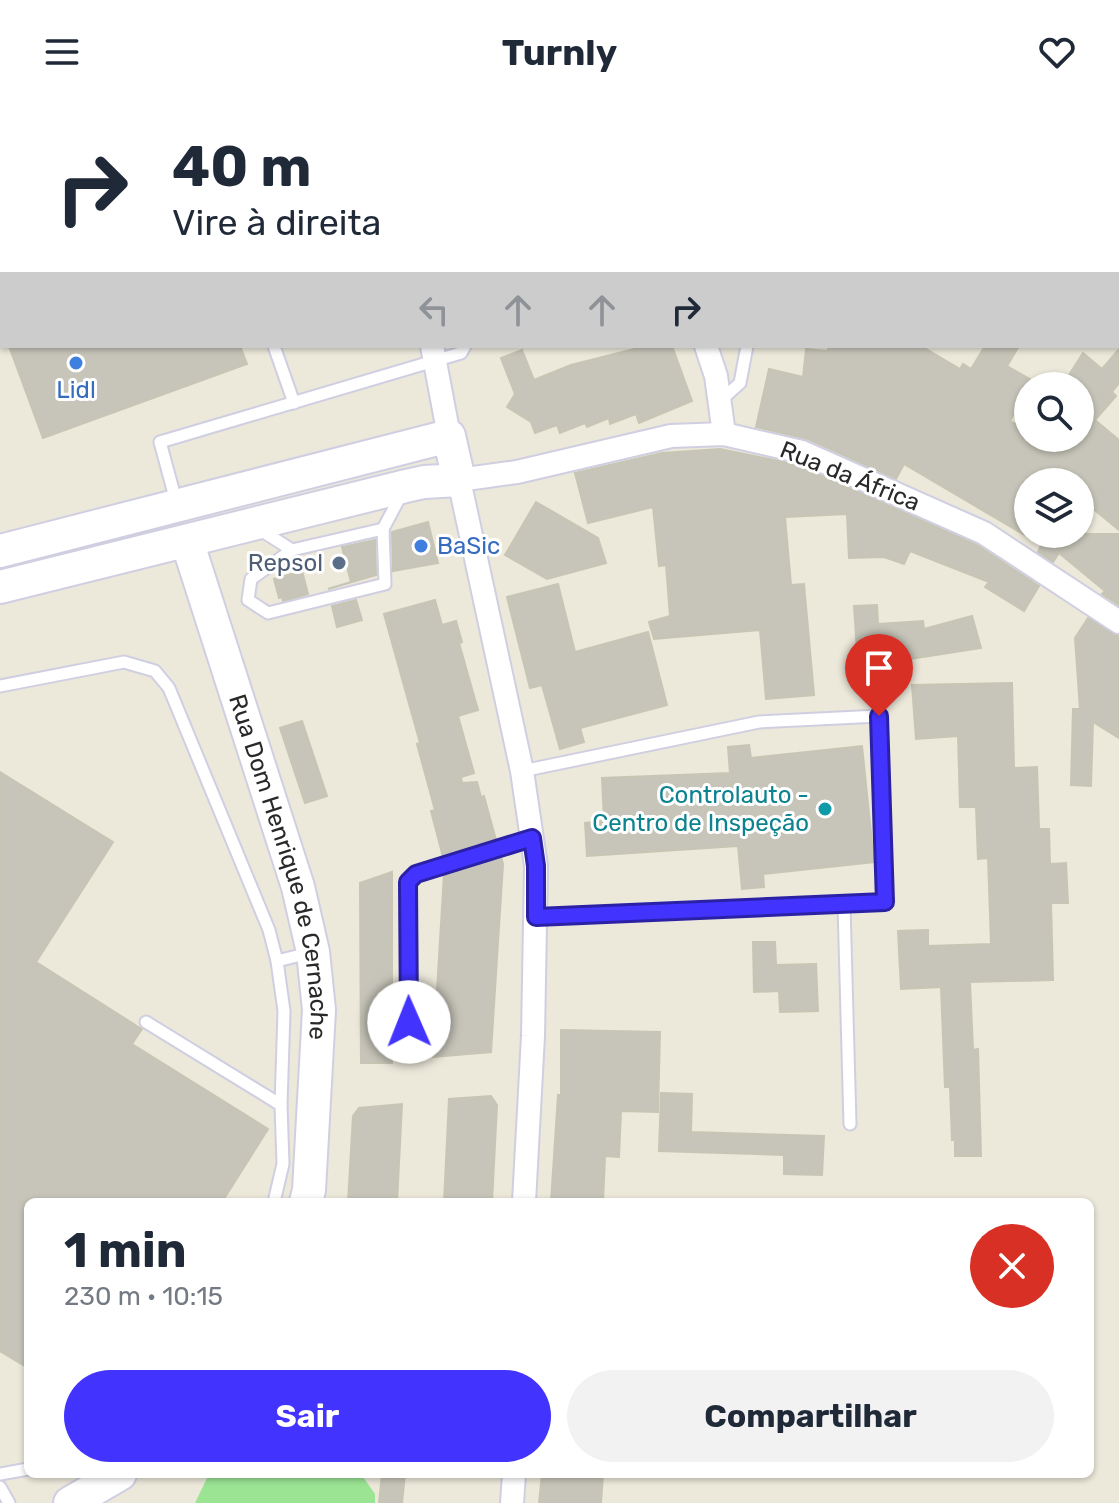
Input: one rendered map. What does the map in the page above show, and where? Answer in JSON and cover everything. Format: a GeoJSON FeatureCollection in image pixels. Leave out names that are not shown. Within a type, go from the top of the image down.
{"type":"FeatureCollection","features":[{"type":"Feature","properties":{"kind":"main road"},"geometry":{"type":"LineString","coordinates":[[0,551],[449,436],[459,480],[406,486],[0,587]]}},
{"type":"Feature","properties":{"kind":"main road","name":"Rua Dom Henrique de Cernache"},"geometry":{"type":"LineString","coordinates":[[187,541],[298,887],[313,952],[319,1010],[307,1198]]}},
{"type":"Feature","properties":{"kind":"main road"},"geometry":{"type":"LineString","coordinates":[[70,1503],[113,1478]]}},
{"type":"Feature","properties":{"kind":"street"},"geometry":{"type":"LineString","coordinates":[[707,348],[716,376],[724,434]]}},
{"type":"Feature","properties":{"kind":"street"},"geometry":{"type":"LineString","coordinates":[[434,352],[449,436]]}},
{"type":"Feature","properties":{"kind":"street","name":"Rua da África"},"geometry":{"type":"LineString","coordinates":[[459,480],[517,472],[671,436],[724,434],[802,452],[984,533],[1119,622]]}},
{"type":"Feature","properties":{"kind":"street"},"geometry":{"type":"LineString","coordinates":[[459,480],[522,771],[536,866],[524,1198]]}},
{"type":"Feature","properties":{"kind":"street"},"geometry":{"type":"LineString","coordinates":[[177,506],[187,541]]}},
{"type":"Feature","properties":{"kind":"street"},"geometry":{"type":"LineString","coordinates":[[512,1503],[514,1478]]}},
{"type":"Feature","properties":{"kind":"lane"},"geometry":{"type":"LineString","coordinates":[[275,348],[294,403]]}},
{"type":"Feature","properties":{"kind":"lane"},"geometry":{"type":"LineString","coordinates":[[177,506],[160,442],[294,403],[434,352],[461,353],[464,348]]}},
{"type":"Feature","properties":{"kind":"lane"},"geometry":{"type":"LineString","coordinates":[[719,402],[740,383],[747,348]]}},
{"type":"Feature","properties":{"kind":"lane"},"geometry":{"type":"LineString","coordinates":[[383,529],[292,550],[251,579],[248,600],[268,613],[385,584],[383,529],[406,486]]}},
{"type":"Feature","properties":{"kind":"lane"},"geometry":{"type":"LineString","coordinates":[[252,525],[292,550]]}},
{"type":"Feature","properties":{"kind":"lane"},"geometry":{"type":"LineString","coordinates":[[0,686],[124,662],[155,671],[169,688],[269,930],[277,961],[284,1011],[283,1164],[275,1198]]}},
{"type":"Feature","properties":{"kind":"lane"},"geometry":{"type":"LineString","coordinates":[[522,771],[759,722],[879,716],[885,902],[536,917]]}},
{"type":"Feature","properties":{"kind":"lane"},"geometry":{"type":"LineString","coordinates":[[410,1053],[408,882],[416,874],[532,838]]}},
{"type":"Feature","properties":{"kind":"lane"},"geometry":{"type":"LineString","coordinates":[[844,905],[850,1124]]}},
{"type":"Feature","properties":{"kind":"lane"},"geometry":{"type":"LineString","coordinates":[[277,961],[313,952]]}},
{"type":"Feature","properties":{"kind":"lane"},"geometry":{"type":"LineString","coordinates":[[146,1022],[281,1105]]}},
{"type":"Feature","properties":{"kind":"lane"},"geometry":{"type":"LineString","coordinates":[[0,1474],[24,1470]]}},
{"type":"Feature","properties":{"kind":"lane"},"geometry":{"type":"LineString","coordinates":[[0,1487],[9,1503]]}},
{"type":"Feature","properties":{"kind":"green space"},"geometry":{"type":"Polygon","coordinates":[[[207,1478],[364,1478],[375,1494],[375,1503],[195,1503],[207,1478]]]}},
{"type":"Feature","properties":{"kind":"building"},"geometry":{"type":"Polygon","coordinates":[[[10,348],[241,348],[247,364],[43,438],[10,348]]]}},
{"type":"Feature","properties":{"kind":"building"},"geometry":{"type":"Polygon","coordinates":[[[638,348],[673,348],[692,401],[639,423],[636,414],[610,424],[609,418],[560,433],[557,425],[535,433],[531,422],[507,407],[515,394],[501,358],[522,350],[534,380],[571,365],[638,348]]]}},
{"type":"Feature","properties":{"kind":"building"},"geometry":{"type":"Polygon","coordinates":[[[924,348],[960,369],[963,364],[971,369],[984,348],[1018,348],[1007,366],[1017,372],[1014,372],[1014,413],[1010,421],[1014,423],[1014,452],[1094,452],[1094,372],[1071,372],[1083,353],[1102,369],[1119,349],[1119,383],[1112,392],[1116,396],[1095,420],[1119,440],[1119,530],[1094,509],[1094,468],[1014,468],[1014,529],[904,464],[896,479],[808,439],[756,427],[769,369],[803,377],[806,349],[924,348]]]}},
{"type":"Feature","properties":{"kind":"building"},"geometry":{"type":"Polygon","coordinates":[[[720,449],[798,465],[977,545],[1039,586],[1024,611],[985,587],[989,582],[910,551],[904,564],[884,557],[849,558],[847,514],[785,517],[791,585],[804,584],[814,695],[766,699],[760,630],[654,639],[649,622],[670,616],[666,565],[659,566],[653,507],[588,523],[575,473],[662,453],[720,449]]]}},
{"type":"Feature","properties":{"kind":"building"},"geometry":{"type":"Polygon","coordinates":[[[536,502],[598,538],[606,563],[547,579],[505,555],[536,502]]]}},
{"type":"Feature","properties":{"kind":"building","name":"BaSic"},"geometry":{"type":"Polygon","coordinates":[[[428,522],[438,563],[393,571],[392,532],[428,522]]]}},
{"type":"Feature","properties":{"kind":"building"},"geometry":{"type":"Polygon","coordinates":[[[1094,534],[1119,534],[1119,605],[1102,594],[1105,591],[1059,553],[1053,562],[1038,552],[1040,548],[1094,548],[1094,534]]]}},
{"type":"Feature","properties":{"kind":"building"},"geometry":{"type":"Polygon","coordinates":[[[375,540],[376,575],[328,589],[351,582],[342,547],[375,540]]]}},
{"type":"Feature","properties":{"kind":"building"},"geometry":{"type":"Polygon","coordinates":[[[302,571],[308,594],[283,601],[282,597],[279,598],[274,579],[302,571]]]}},
{"type":"Feature","properties":{"kind":"building"},"geometry":{"type":"Polygon","coordinates":[[[558,584],[575,652],[648,632],[667,705],[580,728],[584,742],[560,749],[542,685],[530,688],[507,597],[558,584]]]}},
{"type":"Feature","properties":{"kind":"building"},"geometry":{"type":"Polygon","coordinates":[[[356,600],[362,620],[337,627],[332,606],[356,600]]]}},
{"type":"Feature","properties":{"kind":"building"},"geometry":{"type":"Polygon","coordinates":[[[435,600],[442,625],[456,621],[478,710],[458,716],[474,773],[461,777],[462,783],[477,782],[496,840],[443,857],[431,811],[435,810],[417,744],[420,743],[384,614],[435,600]]]}},
{"type":"Feature","properties":{"kind":"building"},"geometry":{"type":"Polygon","coordinates":[[[877,605],[878,624],[923,621],[924,629],[972,616],[981,648],[858,667],[854,606],[877,605]]]}},
{"type":"Feature","properties":{"kind":"building"},"geometry":{"type":"Polygon","coordinates":[[[1088,618],[1119,636],[1119,738],[1093,722],[1091,786],[1071,785],[1073,709],[1080,709],[1075,638],[1088,618]]]}},
{"type":"Feature","properties":{"kind":"building"},"geometry":{"type":"Polygon","coordinates":[[[1012,683],[1014,768],[1037,767],[1039,829],[1049,829],[1050,864],[1066,863],[1068,903],[1051,903],[1053,980],[970,982],[973,1050],[978,1049],[981,1156],[955,1156],[950,1087],[945,1087],[941,987],[901,989],[898,931],[928,930],[928,946],[991,944],[988,858],[978,859],[976,807],[960,807],[958,736],[916,739],[912,685],[1012,683]]]}},
{"type":"Feature","properties":{"kind":"building"},"geometry":{"type":"Polygon","coordinates":[[[302,721],[327,796],[305,803],[280,728],[302,721]]]}},
{"type":"Feature","properties":{"kind":"building"},"geometry":{"type":"Polygon","coordinates":[[[749,745],[751,758],[862,746],[874,862],[763,874],[764,887],[742,889],[738,846],[587,856],[585,823],[604,821],[602,778],[730,773],[728,747],[749,745]]]}},
{"type":"Feature","properties":{"kind":"building"},"geometry":{"type":"Polygon","coordinates":[[[0,772],[113,842],[36,962],[142,1029],[132,1044],[268,1129],[225,1198],[24,1198],[24,1366],[0,1351],[0,772]]]}},
{"type":"Feature","properties":{"kind":"building"},"geometry":{"type":"Polygon","coordinates":[[[501,857],[491,1052],[433,1057],[444,874],[501,857]]]}},
{"type":"Feature","properties":{"kind":"building"},"geometry":{"type":"Polygon","coordinates":[[[392,872],[392,1063],[361,1063],[360,883],[392,872]]]}},
{"type":"Feature","properties":{"kind":"building"},"geometry":{"type":"Polygon","coordinates":[[[753,942],[775,942],[776,965],[816,964],[818,1011],[780,1012],[779,991],[754,992],[753,942]]]}},
{"type":"Feature","properties":{"kind":"building"},"geometry":{"type":"Polygon","coordinates":[[[561,1030],[660,1032],[658,1112],[621,1111],[619,1157],[605,1156],[603,1198],[551,1198],[558,1095],[561,1095],[561,1030]]]}},
{"type":"Feature","properties":{"kind":"building"},"geometry":{"type":"Polygon","coordinates":[[[661,1093],[692,1094],[691,1132],[824,1136],[822,1175],[784,1174],[784,1155],[659,1151],[661,1093]]]}},
{"type":"Feature","properties":{"kind":"building"},"geometry":{"type":"Polygon","coordinates":[[[491,1096],[497,1105],[492,1198],[444,1198],[449,1099],[491,1096]]]}},
{"type":"Feature","properties":{"kind":"building"},"geometry":{"type":"Polygon","coordinates":[[[402,1104],[397,1198],[348,1198],[353,1116],[359,1108],[402,1104]]]}},
{"type":"Feature","properties":{"kind":"building"},"geometry":{"type":"Polygon","coordinates":[[[382,1478],[405,1478],[402,1503],[379,1503],[382,1478]]]}},
{"type":"Feature","properties":{"kind":"building"},"geometry":{"type":"Polygon","coordinates":[[[542,1478],[603,1478],[601,1503],[539,1503],[542,1478]]]}},
{"type":"Feature","properties":{"kind":"place","name":"Lidl"},"geometry":{"type":"Point","coordinates":[76,363]}},
{"type":"Feature","properties":{"kind":"place","name":"BaSic"},"geometry":{"type":"Point","coordinates":[421,546]}},
{"type":"Feature","properties":{"kind":"place","name":"Repsol"},"geometry":{"type":"Point","coordinates":[339,563]}},
{"type":"Feature","properties":{"kind":"place","name":"Controlauto - Centro de Inspeção"},"geometry":{"type":"Point","coordinates":[825,809]}},
{"type":"Feature","properties":{"kind":"route"},"geometry":{"type":"LineString","coordinates":[[409,1022],[408,882],[416,874],[532,838],[536,866],[536,917],[885,902],[879,716]]}}]}
